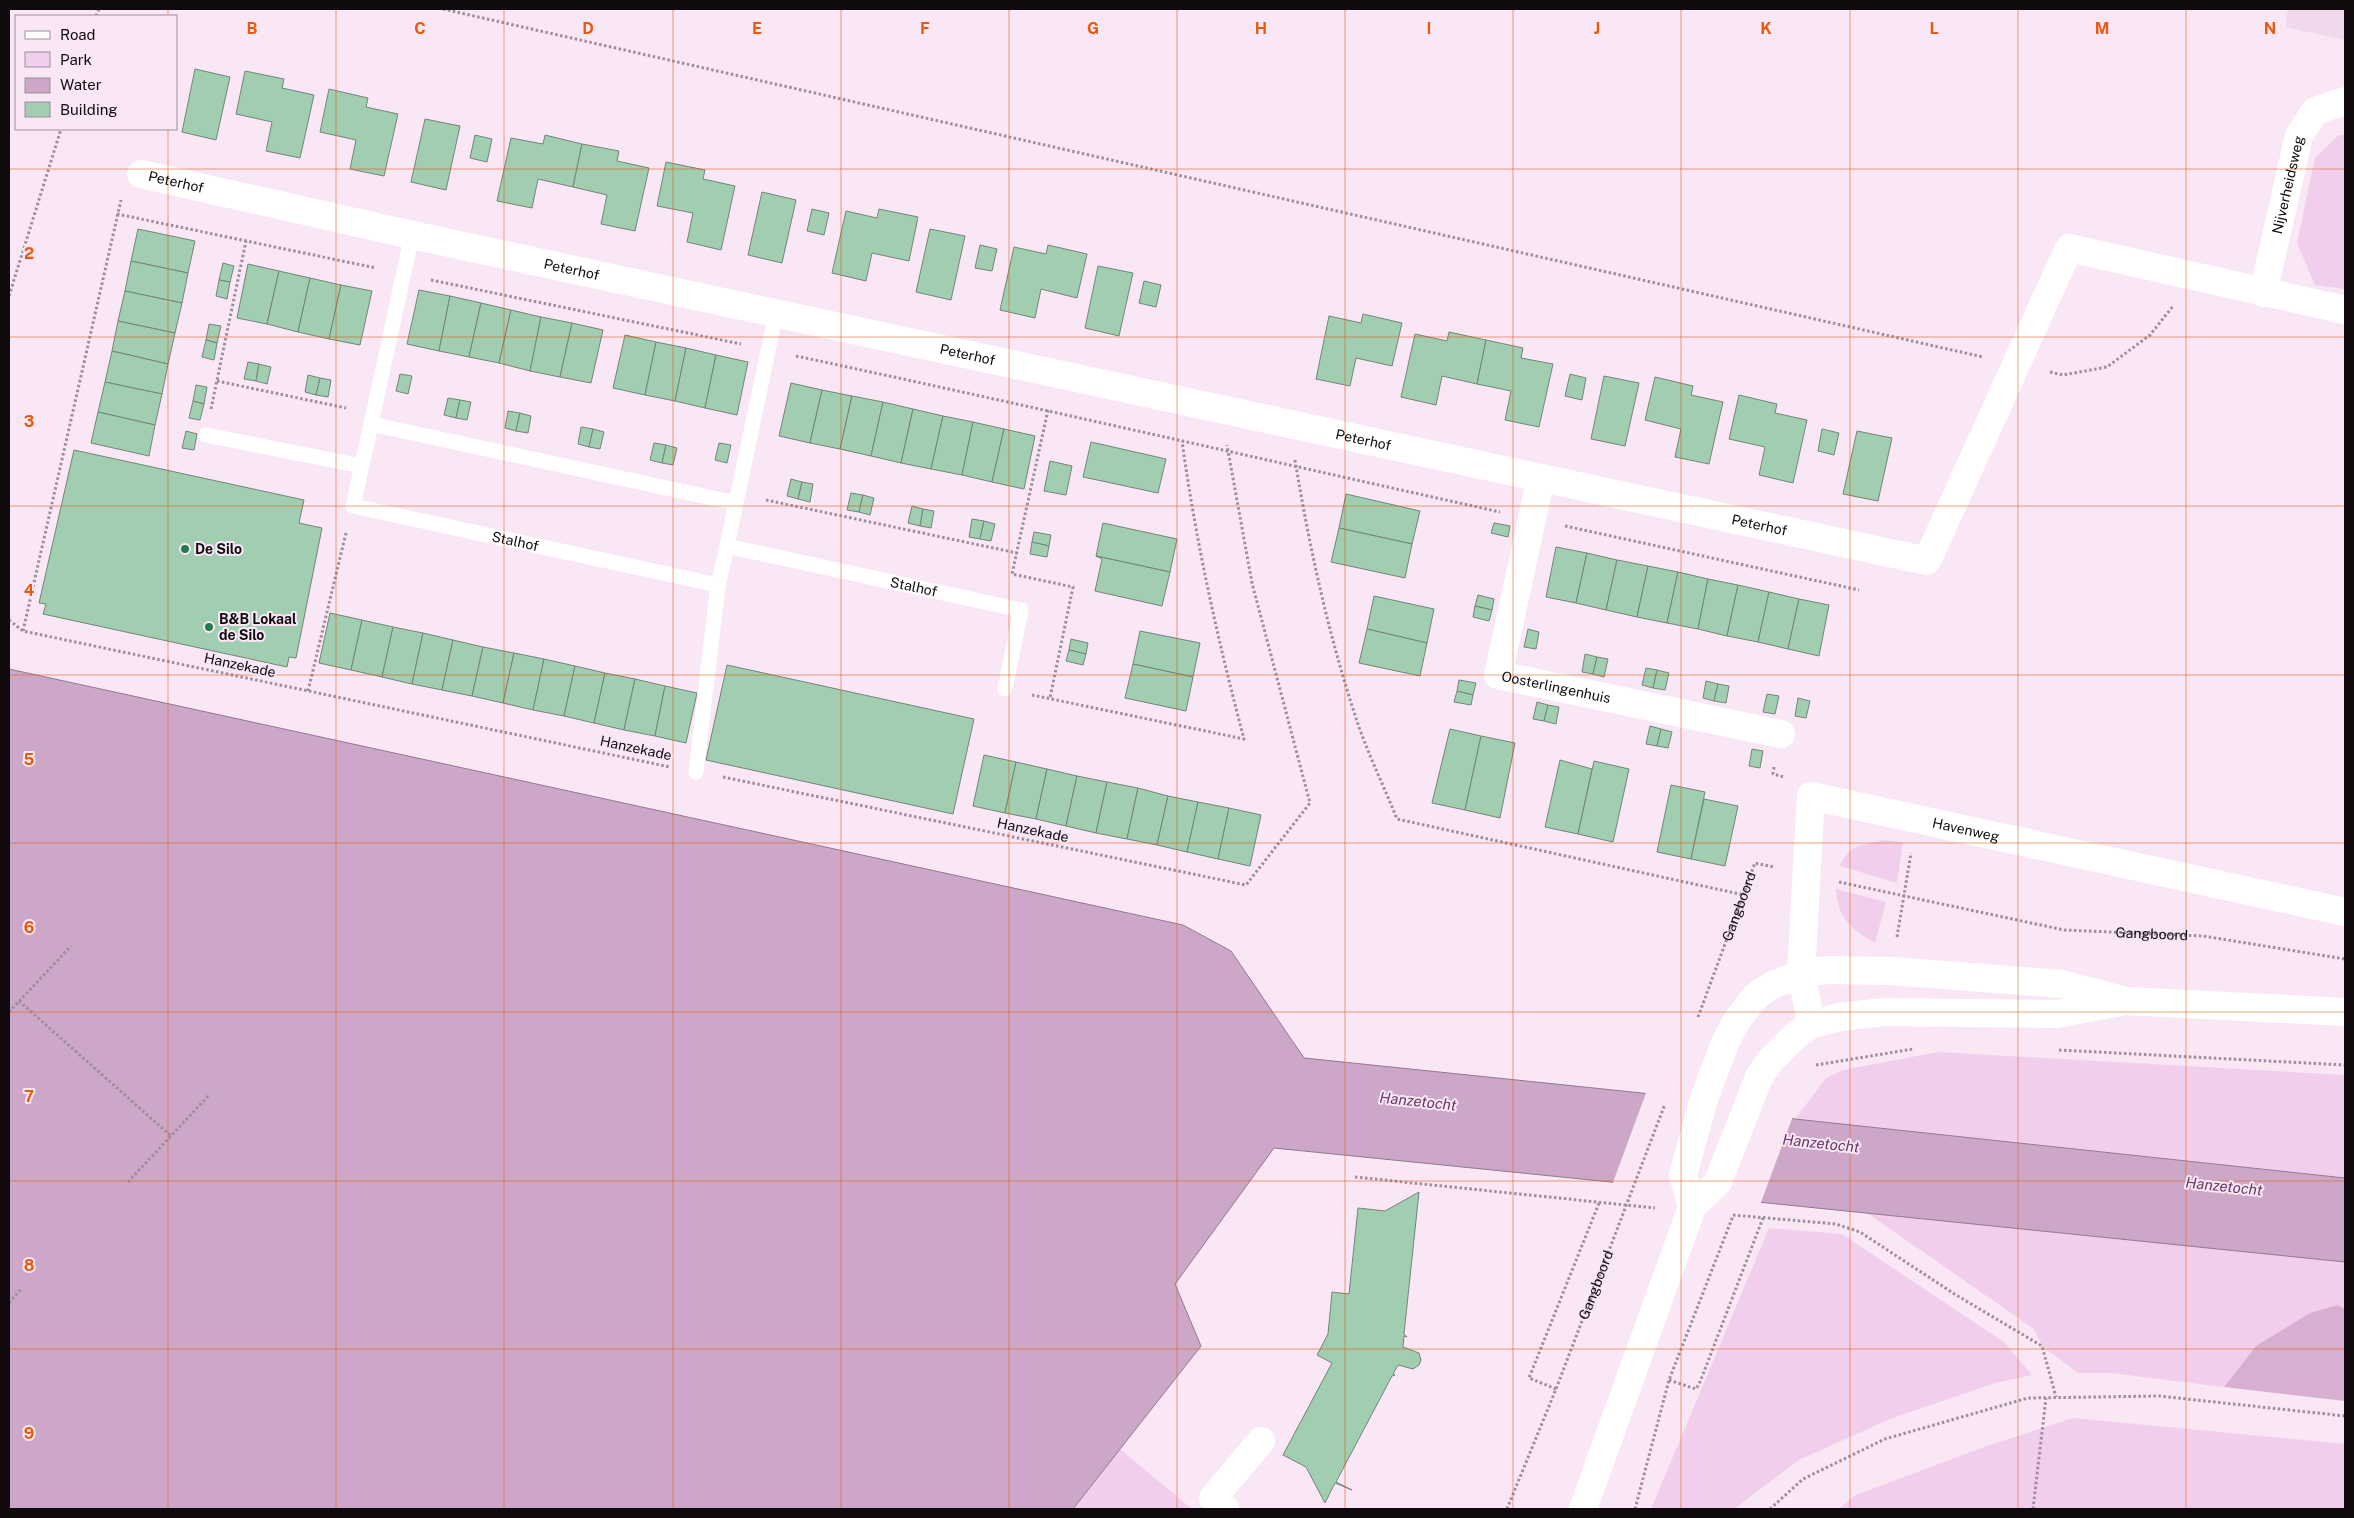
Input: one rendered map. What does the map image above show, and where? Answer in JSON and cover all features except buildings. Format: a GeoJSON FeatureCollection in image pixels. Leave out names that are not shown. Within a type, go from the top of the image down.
{"type":"FeatureCollection","features":[{"type":"Feature","properties":{"kind":"street","name":"Nijverheidsweg"},"geometry":{"type":"LineString","coordinates":[[2264,292],[2299,136],[2314,111],[2345,101]]}},
{"type":"Feature","properties":{"kind":"street","name":"Peterhof"},"geometry":{"type":"LineString","coordinates":[[141,174],[412,235],[1927,561],[2069,248],[2196,278]]}},
{"type":"Feature","properties":{"kind":"street"},"geometry":{"type":"LineString","coordinates":[[2196,278],[2345,310]]}},
{"type":"Feature","properties":{"kind":"street","name":"Oosterlingenhuis"},"geometry":{"type":"LineString","coordinates":[[1541,478],[1498,675],[1781,734]]}},
{"type":"Feature","properties":{"kind":"street","name":"Havenweg"},"geometry":{"type":"LineString","coordinates":[[1812,1024],[1801,974],[1810,796],[2345,912]]}},
{"type":"Feature","properties":{"kind":"street"},"geometry":{"type":"LineString","coordinates":[[1692,1207],[1684,1175],[1704,1099],[1725,1043],[1737,1020],[1756,996],[1772,985],[1801,974],[1826,970],[1891,971],[2062,984],[2126,1001],[2345,1012]]}},
{"type":"Feature","properties":{"kind":"street"},"geometry":{"type":"LineString","coordinates":[[1583,1509],[1692,1207],[1718,1182],[1759,1077],[1770,1061],[1796,1034],[1812,1024],[1840,1017],[1884,1012],[2056,1014],[2126,1001]]}},
{"type":"Feature","properties":{"kind":"street"},"geometry":{"type":"LineString","coordinates":[[1225,1509],[1213,1498],[1261,1441]]}},
{"type":"Feature","properties":{"kind":"lane"},"geometry":{"type":"LineString","coordinates":[[353,506],[412,235]]}},
{"type":"Feature","properties":{"kind":"lane"},"geometry":{"type":"LineString","coordinates":[[696,772],[718,585],[776,313]]}},
{"type":"Feature","properties":{"kind":"lane"},"geometry":{"type":"LineString","coordinates":[[372,419],[737,499]]}},
{"type":"Feature","properties":{"kind":"lane"},"geometry":{"type":"LineString","coordinates":[[206,435],[362,466]]}},
{"type":"Feature","properties":{"kind":"lane","name":"Stalhof"},"geometry":{"type":"LineString","coordinates":[[353,506],[718,585]]}},
{"type":"Feature","properties":{"kind":"lane","name":"Stalhof"},"geometry":{"type":"LineString","coordinates":[[727,546],[1021,610],[1005,689]]}},
{"type":"Feature","properties":{"kind":"path"},"geometry":{"type":"LineString","coordinates":[[443,9],[2063,375],[2107,367],[2150,335],[2196,278]]}},
{"type":"Feature","properties":{"kind":"path"},"geometry":{"type":"LineString","coordinates":[[9,296],[61,130]]}},
{"type":"Feature","properties":{"kind":"path","name":"Peterhof"},"geometry":{"type":"LineString","coordinates":[[23,631],[124,184],[141,174]]}},
{"type":"Feature","properties":{"kind":"path"},"geometry":{"type":"LineString","coordinates":[[117,214],[1048,410],[1182,443],[1859,590]]}},
{"type":"Feature","properties":{"kind":"path"},"geometry":{"type":"LineString","coordinates":[[206,435],[246,241]]}},
{"type":"Feature","properties":{"kind":"path"},"geometry":{"type":"LineString","coordinates":[[217,381],[372,419]]}},
{"type":"Feature","properties":{"kind":"path"},"geometry":{"type":"LineString","coordinates":[[1005,689],[1244,739],[1217,636],[1198,546],[1177,399]]}},
{"type":"Feature","properties":{"kind":"path"},"geometry":{"type":"LineString","coordinates":[[1220,409],[1229,452]]}},
{"type":"Feature","properties":{"kind":"path"},"geometry":{"type":"LineString","coordinates":[[1048,410],[1012,574],[1073,587],[1050,698]]}},
{"type":"Feature","properties":{"kind":"path"},"geometry":{"type":"LineString","coordinates":[[1289,424],[1317,580],[1339,663],[1361,732],[1397,818],[1744,895]]}},
{"type":"Feature","properties":{"kind":"path","name":"Hanzekade"},"geometry":{"type":"LineString","coordinates":[[23,631],[1246,885],[1310,802],[1252,583],[1229,452]]}},
{"type":"Feature","properties":{"kind":"path"},"geometry":{"type":"LineString","coordinates":[[737,499],[1017,553]]}},
{"type":"Feature","properties":{"kind":"path"},"geometry":{"type":"LineString","coordinates":[[308,691],[353,506]]}},
{"type":"Feature","properties":{"kind":"path"},"geometry":{"type":"LineString","coordinates":[[9,620],[23,631]]}},
{"type":"Feature","properties":{"kind":"path","name":"Gangboord"},"geometry":{"type":"LineString","coordinates":[[1696,1022],[1755,863],[2064,930],[2203,936],[2345,960]]}},
{"type":"Feature","properties":{"kind":"path"},"geometry":{"type":"LineString","coordinates":[[9,1012],[71,946]]}},
{"type":"Feature","properties":{"kind":"path"},"geometry":{"type":"LineString","coordinates":[[19,1001],[171,1136]]}},
{"type":"Feature","properties":{"kind":"path"},"geometry":{"type":"LineString","coordinates":[[1811,1065],[1876,1056],[1920,1047]]}},
{"type":"Feature","properties":{"kind":"path"},"geometry":{"type":"LineString","coordinates":[[2057,1050],[2345,1065]]}},
{"type":"Feature","properties":{"kind":"path"},"geometry":{"type":"LineString","coordinates":[[128,1182],[210,1094]]}},
{"type":"Feature","properties":{"kind":"path","name":"Gangboord"},"geometry":{"type":"LineString","coordinates":[[1507,1509],[1556,1389],[1668,1095]]}},
{"type":"Feature","properties":{"kind":"path"},"geometry":{"type":"LineString","coordinates":[[1354,1177],[1657,1208]]}},
{"type":"Feature","properties":{"kind":"path"},"geometry":{"type":"LineString","coordinates":[[1556,1389],[1529,1378],[1599,1203]]}},
{"type":"Feature","properties":{"kind":"path"},"geometry":{"type":"LineString","coordinates":[[1724,1214],[1836,1224],[1860,1232],[1956,1295],[2042,1346],[2056,1397]]}},
{"type":"Feature","properties":{"kind":"path"},"geometry":{"type":"LineString","coordinates":[[1669,1380],[1696,1389],[1763,1218]]}},
{"type":"Feature","properties":{"kind":"path"},"geometry":{"type":"LineString","coordinates":[[1635,1509],[1669,1380],[1718,1255]]}},
{"type":"Feature","properties":{"kind":"path"},"geometry":{"type":"LineString","coordinates":[[9,1303],[22,1288]]}},
{"type":"Feature","properties":{"kind":"path"},"geometry":{"type":"LineString","coordinates":[[1770,1509],[1803,1479],[1885,1439],[2028,1398],[2159,1396],[2345,1416]]}},
{"type":"Feature","properties":{"kind":"path"},"geometry":{"type":"LineString","coordinates":[[2033,1509],[2046,1398]]}},
{"type":"Feature","properties":{"kind":"shaded area"},"geometry":{"type":"Polygon","coordinates":[[[2288,9],[2345,9],[2345,40],[2285,27],[2288,9]]]}},
{"type":"Feature","properties":{"kind":"shaded area"},"geometry":{"type":"Polygon","coordinates":[[[2338,1305],[2345,1309],[2345,1401],[2224,1387],[2256,1346],[2310,1313],[2338,1305]]]}},
{"type":"Feature","properties":{"kind":"green space"},"geometry":{"type":"Polygon","coordinates":[[[2339,135],[2345,135],[2345,289],[2315,285],[2297,243],[2315,158],[2339,135]]]}},
{"type":"Feature","properties":{"kind":"green space"},"geometry":{"type":"Polygon","coordinates":[[[1885,840],[1903,842],[1897,883],[1840,866],[1852,850],[1863,844],[1885,840]]]}},
{"type":"Feature","properties":{"kind":"green space"},"geometry":{"type":"Polygon","coordinates":[[[1836,889],[1886,902],[1875,943],[1859,933],[1847,922],[1837,899],[1836,889]]]}},
{"type":"Feature","properties":{"kind":"green space"},"geometry":{"type":"Polygon","coordinates":[[[1938,1052],[2345,1075],[2345,1178],[1795,1119],[1826,1078],[1843,1070],[1938,1052]]]}},
{"type":"Feature","properties":{"kind":"green space"},"geometry":{"type":"Polygon","coordinates":[[[1867,1213],[2345,1262],[2345,1309],[2338,1305],[2256,1346],[2224,1387],[2111,1373],[2078,1373],[2042,1346],[2034,1329],[1867,1213]]]}},
{"type":"Feature","properties":{"kind":"green space"},"geometry":{"type":"Polygon","coordinates":[[[1769,1228],[1842,1234],[2004,1342],[2032,1375],[1995,1383],[1890,1419],[1799,1460],[1734,1509],[1651,1509],[1769,1228]]]}},
{"type":"Feature","properties":{"kind":"green space"},"geometry":{"type":"Polygon","coordinates":[[[2073,1418],[2345,1444],[2345,1509],[1838,1509],[1856,1495],[1984,1447],[2073,1418]]]}},
{"type":"Feature","properties":{"kind":"green space"},"geometry":{"type":"Polygon","coordinates":[[[1120,1449],[1192,1509],[1073,1509],[1120,1449]]]}},
{"type":"Feature","properties":{"kind":"water","name":"Hanzetocht"},"geometry":{"type":"Polygon","coordinates":[[[9,669],[1183,925],[1231,951],[1304,1058],[1642,1093],[1795,1119],[2345,1178],[2345,1262],[1660,1192],[1611,1182],[1274,1148],[1175,1284],[1201,1346],[1073,1509],[9,1509],[9,669]]]}},
{"type":"Feature","properties":{"kind":"pier"},"geometry":{"type":"Polygon","coordinates":[[[1646,1093],[1695,1098],[1754,1111],[1793,1116],[1760,1205],[1659,1195],[1612,1185],[1646,1093]]]}},
{"type":"Feature","properties":{"kind":"place","name":"De Silo"},"geometry":{"type":"Point","coordinates":[185,549]}},
{"type":"Feature","properties":{"kind":"place","name":"B&B Lokaal de Silo"},"geometry":{"type":"Point","coordinates":[209,627]}}]}
